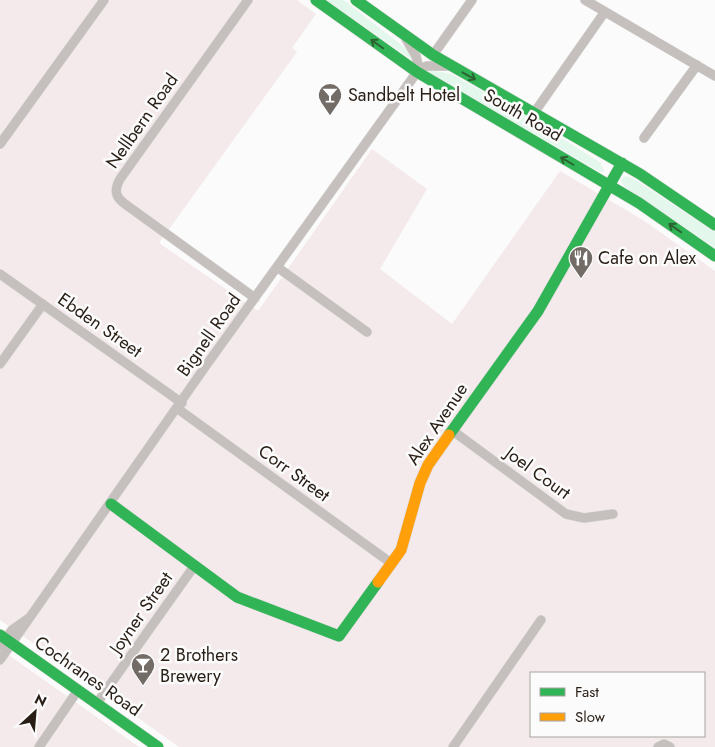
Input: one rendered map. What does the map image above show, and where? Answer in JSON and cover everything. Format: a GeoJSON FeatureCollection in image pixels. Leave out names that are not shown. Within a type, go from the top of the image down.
{"type":"FeatureCollection","features":[{"type":"Feature","properties":{"kind":"main road","name":"South Road"},"geometry":{"type":"LineString","coordinates":[[316,0],[418,70],[646,207],[715,256]]}},
{"type":"Feature","properties":{"kind":"main road","name":"South Road"},"geometry":{"type":"LineString","coordinates":[[356,0],[452,67],[622,163],[715,225]]}},
{"type":"Feature","properties":{"kind":"main road","name":"Alex Avenue"},"geometry":{"type":"LineString","coordinates":[[111,504],[237,597],[339,636],[401,550],[423,473],[538,311],[622,163]]}},
{"type":"Feature","properties":{"kind":"main road","name":"Cochranes Road"},"geometry":{"type":"LineString","coordinates":[[4,641],[97,703],[156,746]]}},
{"type":"Feature","properties":{"kind":"street"},"geometry":{"type":"LineString","coordinates":[[0,144],[104,0]]}},
{"type":"Feature","properties":{"kind":"street","name":"Nellbern Road"},"geometry":{"type":"LineString","coordinates":[[248,0],[116,188],[116,196],[124,204],[255,298]]}},
{"type":"Feature","properties":{"kind":"street"},"geometry":{"type":"LineString","coordinates":[[433,55],[472,0]]}},
{"type":"Feature","properties":{"kind":"street"},"geometry":{"type":"LineString","coordinates":[[585,0],[604,13],[715,76]]}},
{"type":"Feature","properties":{"kind":"street"},"geometry":{"type":"LineString","coordinates":[[534,113],[604,13]]}},
{"type":"Feature","properties":{"kind":"street"},"geometry":{"type":"LineString","coordinates":[[403,34],[416,56],[418,70],[430,66],[452,67]]}},
{"type":"Feature","properties":{"kind":"street"},"geometry":{"type":"LineString","coordinates":[[644,138],[697,65]]}},
{"type":"Feature","properties":{"kind":"street","name":"Bignell Road"},"geometry":{"type":"LineString","coordinates":[[0,660],[4,641],[12,630],[29,618],[418,70]]}},
{"type":"Feature","properties":{"kind":"street"},"geometry":{"type":"LineString","coordinates":[[277,267],[367,332]]}},
{"type":"Feature","properties":{"kind":"street","name":"Ebden Street"},"geometry":{"type":"LineString","coordinates":[[0,274],[180,406]]}},
{"type":"Feature","properties":{"kind":"street"},"geometry":{"type":"LineString","coordinates":[[0,364],[43,304]]}},
{"type":"Feature","properties":{"kind":"street","name":"Corr Street"},"geometry":{"type":"LineString","coordinates":[[180,406],[392,563]]}},
{"type":"Feature","properties":{"kind":"street","name":"Joel Court"},"geometry":{"type":"LineString","coordinates":[[452,431],[566,514],[584,518],[613,514]]}},
{"type":"Feature","properties":{"kind":"street","name":"Joyner Street"},"geometry":{"type":"LineString","coordinates":[[97,703],[195,565]]}},
{"type":"Feature","properties":{"kind":"street"},"geometry":{"type":"LineString","coordinates":[[453,747],[541,620]]}},
{"type":"Feature","properties":{"kind":"street"},"geometry":{"type":"LineString","coordinates":[[39,747],[78,690]]}},
{"type":"Feature","properties":{"kind":"street"},"geometry":{"type":"LineString","coordinates":[[658,747],[664,744],[670,747]]}},
{"type":"Feature","properties":{"kind":"shaded area"},"geometry":{"type":"Polygon","coordinates":[[[0,0],[297,0],[316,14],[292,48],[297,52],[159,243],[258,311],[372,149],[427,189],[380,269],[452,324],[560,171],[643,220],[715,271],[715,747],[179,747],[0,620],[0,0]]]}},
{"type":"Feature","properties":{"kind":"shaded area"},"geometry":{"type":"Polygon","coordinates":[[[0,649],[84,708],[139,747],[0,747],[0,649]]]}},
{"type":"Feature","properties":{"kind":"green space"},"geometry":{"type":"Polygon","coordinates":[[[326,0],[344,0],[409,51],[414,61],[326,0]]]}},
{"type":"Feature","properties":{"kind":"green space"},"geometry":{"type":"Polygon","coordinates":[[[431,70],[451,74],[524,114],[601,163],[604,171],[600,172],[426,71],[431,70]]]}},
{"type":"Feature","properties":{"kind":"green space"},"geometry":{"type":"Polygon","coordinates":[[[626,176],[634,179],[715,232],[715,248],[625,187],[620,180],[626,176]]]}},
{"type":"Feature","properties":{"kind":"traffic: fast"},"geometry":{"type":"LineString","coordinates":[[316,0],[417,72],[639,203],[715,256]]}},
{"type":"Feature","properties":{"kind":"traffic: fast"},"geometry":{"type":"LineString","coordinates":[[356,0],[433,55],[640,174],[715,225]]}},
{"type":"Feature","properties":{"kind":"traffic: fast"},"geometry":{"type":"LineString","coordinates":[[449,435],[538,311],[622,163]]}},
{"type":"Feature","properties":{"kind":"traffic: fast"},"geometry":{"type":"LineString","coordinates":[[111,504],[237,597],[339,636],[378,582]]}},
{"type":"Feature","properties":{"kind":"traffic: fast"},"geometry":{"type":"LineString","coordinates":[[0,635],[158,747]]}},
{"type":"Feature","properties":{"kind":"traffic: slow"},"geometry":{"type":"LineString","coordinates":[[378,582],[401,550],[420,483],[428,465],[449,435]]}},
{"type":"Feature","properties":{"kind":"place","name":"Sandbelt Hotel"},"geometry":{"type":"Point","coordinates":[330,116]}},
{"type":"Feature","properties":{"kind":"place","name":"Cafe on Alex"},"geometry":{"type":"Point","coordinates":[581,279]}},
{"type":"Feature","properties":{"kind":"place","name":"2 Brothers Brewery"},"geometry":{"type":"Point","coordinates":[143,686]}}]}
